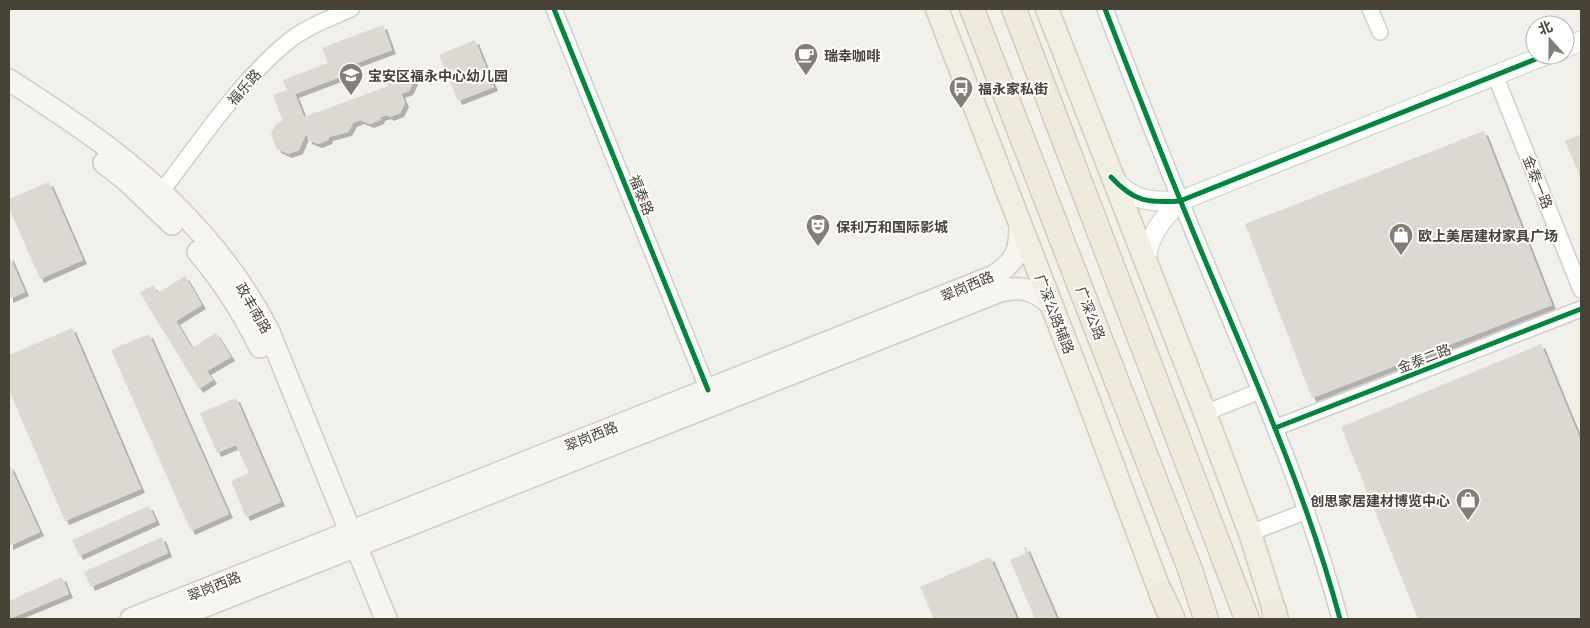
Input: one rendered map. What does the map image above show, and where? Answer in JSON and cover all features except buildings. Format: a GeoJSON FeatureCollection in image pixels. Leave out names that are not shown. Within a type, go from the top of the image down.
{"type":"FeatureCollection","features":[{"type":"Feature","properties":{"kind":"highway","name":"广深公路"},"geometry":{"type":"LineString","coordinates":[[972,9],[1188,563],[1206,619]]}},
{"type":"Feature","properties":{"kind":"highway"},"geometry":{"type":"LineString","coordinates":[[1014,9],[1247,619]]}},
{"type":"Feature","properties":{"kind":"highway"},"geometry":{"type":"LineString","coordinates":[[1161,594],[1172,619]]}},
{"type":"Feature","properties":{"kind":"main road","name":"广深公路辅路"},"geometry":{"type":"LineString","coordinates":[[937,9],[1161,594]]}},
{"type":"Feature","properties":{"kind":"main road"},"geometry":{"type":"LineString","coordinates":[[1047,9],[1111,177],[1205,412],[1250,533],[1275,616]]}},
{"type":"Feature","properties":{"kind":"main road","name":"政丰南路"},"geometry":{"type":"LineString","coordinates":[[9,80],[109,148],[162,192],[214,248],[236,276],[256,306],[269,332],[347,542],[371,619]]}},
{"type":"Feature","properties":{"kind":"main road","name":"政丰南路"},"geometry":{"type":"LineString","coordinates":[[9,98],[126,180],[178,229],[229,292],[265,356],[347,542],[386,619]]}},
{"type":"Feature","properties":{"kind":"main road","name":"翠岗西路"},"geometry":{"type":"LineString","coordinates":[[131,619],[347,542],[963,297],[1008,267],[1016,255],[1020,242],[1020,226]]}},
{"type":"Feature","properties":{"kind":"main road","name":"翠岗西路"},"geometry":{"type":"LineString","coordinates":[[172,619],[347,542],[708,390],[963,297],[1013,288],[1027,289],[1039,294],[1051,304]]}},
{"type":"Feature","properties":{"kind":"street","name":"福乐路"},"geometry":{"type":"LineString","coordinates":[[162,192],[243,85],[269,59],[291,40],[315,25],[351,9]]}},
{"type":"Feature","properties":{"kind":"street","name":"福泰路"},"geometry":{"type":"LineString","coordinates":[[554,9],[708,390]]}},
{"type":"Feature","properties":{"kind":"street"},"geometry":{"type":"LineString","coordinates":[[1105,9],[1180,201],[1260,390],[1307,511],[1340,619]]}},
{"type":"Feature","properties":{"kind":"street"},"geometry":{"type":"LineString","coordinates":[[1370,9],[1380,32]]}},
{"type":"Feature","properties":{"kind":"street"},"geometry":{"type":"LineString","coordinates":[[1111,177],[1122,188],[1138,199],[1158,202],[1180,201],[1525,63]]}},
{"type":"Feature","properties":{"kind":"street","name":"金泰一路"},"geometry":{"type":"LineString","coordinates":[[1495,75],[1581,290]]}},
{"type":"Feature","properties":{"kind":"street"},"geometry":{"type":"LineString","coordinates":[[1146,261],[1148,247],[1154,233],[1169,212],[1180,201]]}},
{"type":"Feature","properties":{"kind":"street","name":"金泰二路"},"geometry":{"type":"LineString","coordinates":[[1275,428],[1581,309]]}},
{"type":"Feature","properties":{"kind":"street"},"geometry":{"type":"LineString","coordinates":[[1205,412],[1260,390]]}},
{"type":"Feature","properties":{"kind":"street"},"geometry":{"type":"LineString","coordinates":[[1250,533],[1307,511]]}},
{"type":"Feature","properties":{"kind":"cycle path"},"geometry":{"type":"LineString","coordinates":[[554,9],[708,390]]}},
{"type":"Feature","properties":{"kind":"cycle path"},"geometry":{"type":"LineString","coordinates":[[1105,9],[1183,207],[1281,443],[1313,530],[1340,619]]}},
{"type":"Feature","properties":{"kind":"cycle path"},"geometry":{"type":"LineString","coordinates":[[1111,177],[1127,192],[1142,199],[1159,202],[1180,201],[1525,63]]}},
{"type":"Feature","properties":{"kind":"cycle path"},"geometry":{"type":"LineString","coordinates":[[1275,428],[1581,309]]}},
{"type":"Feature","properties":{"kind":"place","name":"瑞幸咖啡"},"geometry":{"type":"Point","coordinates":[806,76]}},
{"type":"Feature","properties":{"kind":"place","name":"宝安区福永中心幼儿园"},"geometry":{"type":"Point","coordinates":[351,96]}},
{"type":"Feature","properties":{"kind":"place","name":"福永家私街"},"geometry":{"type":"Point","coordinates":[961,109]}},
{"type":"Feature","properties":{"kind":"place","name":"保利万和国际影城"},"geometry":{"type":"Point","coordinates":[818,247]}},
{"type":"Feature","properties":{"kind":"place","name":"欧上美居建材家具广场"},"geometry":{"type":"Point","coordinates":[1401,256]}},
{"type":"Feature","properties":{"kind":"place","name":"创思家居建材博览中心"},"geometry":{"type":"Point","coordinates":[1468,521]}}]}
